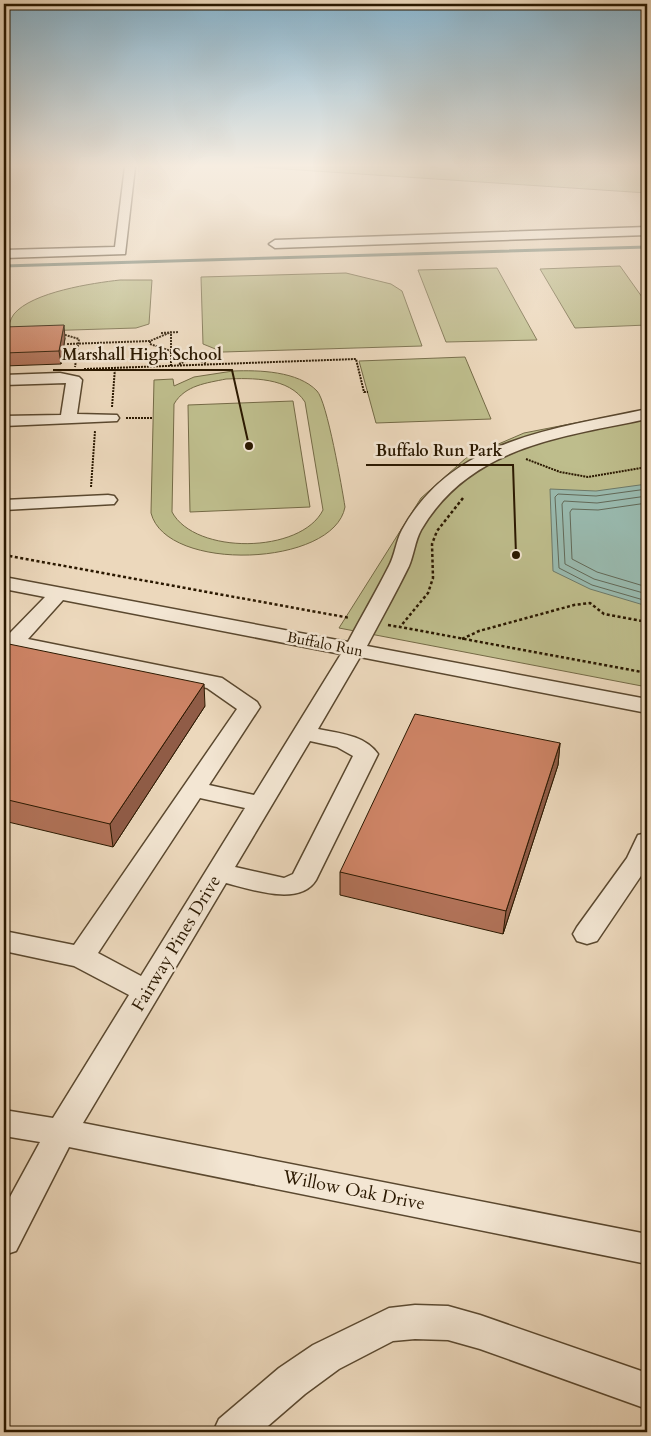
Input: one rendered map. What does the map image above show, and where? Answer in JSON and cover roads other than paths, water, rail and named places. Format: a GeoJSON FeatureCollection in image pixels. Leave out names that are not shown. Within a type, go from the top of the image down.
{"type":"FeatureCollection","features":[{"type":"Feature","properties":{"kind":"street"},"geometry":{"type":"LineString","coordinates":[[4,254],[121,251],[123,234]]}},
{"type":"Feature","properties":{"kind":"street"},"geometry":{"type":"LineString","coordinates":[[275,244],[540,234]]}},
{"type":"Feature","properties":{"kind":"street"},"geometry":{"type":"LineString","coordinates":[[4,380],[46,372],[74,380],[68,419]]}},
{"type":"Feature","properties":{"kind":"street","name":"Fairway Pines Drive"},"geometry":{"type":"LineString","coordinates":[[4,1240],[62,1132],[354,650],[400,564],[411,531],[433,500],[466,470],[501,450],[530,439],[647,414]]}},
{"type":"Feature","properties":{"kind":"street"},"geometry":{"type":"LineString","coordinates":[[4,421],[103,418]]}},
{"type":"Feature","properties":{"kind":"street"},"geometry":{"type":"LineString","coordinates":[[4,505],[108,500]]}},
{"type":"Feature","properties":{"kind":"street","name":"Buffalo Run"},"geometry":{"type":"LineString","coordinates":[[4,583],[647,706]]}},
{"type":"Feature","properties":{"kind":"street"},"geometry":{"type":"LineString","coordinates":[[8,641],[59,593]]}},
{"type":"Feature","properties":{"kind":"street"},"geometry":{"type":"LineString","coordinates":[[8,641],[214,683],[249,707],[81,957]]}},
{"type":"Feature","properties":{"kind":"street"},"geometry":{"type":"LineString","coordinates":[[219,873],[285,887],[303,880],[366,754],[344,741],[303,733]]}},
{"type":"Feature","properties":{"kind":"street"},"geometry":{"type":"LineString","coordinates":[[194,788],[260,804]]}},
{"type":"Feature","properties":{"kind":"street"},"geometry":{"type":"LineString","coordinates":[[587,934],[639,860],[647,841]]}},
{"type":"Feature","properties":{"kind":"street"},"geometry":{"type":"LineString","coordinates":[[4,941],[81,957],[147,992]]}},
{"type":"Feature","properties":{"kind":"street","name":"Willow Oak Drive"},"geometry":{"type":"LineString","coordinates":[[4,1123],[62,1132],[647,1249]]}},
{"type":"Feature","properties":{"kind":"street"},"geometry":{"type":"LineString","coordinates":[[232,1432],[292,1381],[326,1357],[389,1325],[415,1322],[448,1323],[480,1332],[647,1390]]}},
{"type":"Feature","properties":{"kind":"water"},"geometry":{"type":"Polygon","coordinates":[[[647,484],[647,606],[590,589],[553,571],[550,489],[596,491],[647,484]]]}},
{"type":"Feature","properties":{"kind":"waterway"},"geometry":{"type":"LineString","coordinates":[[4,266],[647,247]]}},
{"type":"Feature","properties":{"kind":"place","name":"Marshall High School"},"geometry":{"type":"Point","coordinates":[249,446]}},
{"type":"Feature","properties":{"kind":"place","name":"Buffalo Run Park"},"geometry":{"type":"Point","coordinates":[516,555]}}]}
